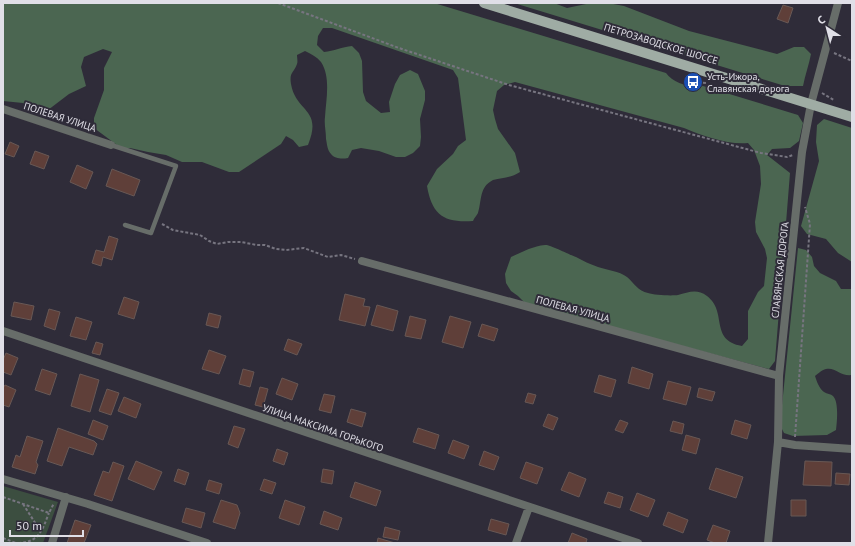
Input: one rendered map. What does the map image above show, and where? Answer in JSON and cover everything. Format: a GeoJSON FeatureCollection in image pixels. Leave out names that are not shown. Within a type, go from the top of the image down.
{"type":"FeatureCollection","features":[{"type":"Feature","properties":{"kind":"main road","name":"ПЕТРОЗАВОДСКОЕ ШОССЕ"},"geometry":{"type":"LineString","coordinates":[[484,3],[852,117]]}},
{"type":"Feature","properties":{"kind":"street","name":"СЛАВЯНСКАЯ ДОРОГА"},"geometry":{"type":"LineString","coordinates":[[768,543],[778,442],[779,376],[802,152],[811,104],[838,3]]}},
{"type":"Feature","properties":{"kind":"street","name":"ПОЛЕВАЯ УЛИЦА"},"geometry":{"type":"LineString","coordinates":[[3,109],[111,144]]}},
{"type":"Feature","properties":{"kind":"street","name":"ПОЛЕВАЯ УЛИЦА"},"geometry":{"type":"LineString","coordinates":[[362,261],[779,376]]}},
{"type":"Feature","properties":{"kind":"street","name":"УЛИЦА МАКСИМА ГОРЬКОГО"},"geometry":{"type":"LineString","coordinates":[[3,330],[638,543]]}},
{"type":"Feature","properties":{"kind":"street"},"geometry":{"type":"LineString","coordinates":[[778,442],[794,445],[852,449]]}},
{"type":"Feature","properties":{"kind":"street"},"geometry":{"type":"LineString","coordinates":[[3,478],[206,543]]}},
{"type":"Feature","properties":{"kind":"street"},"geometry":{"type":"LineString","coordinates":[[52,543],[62,496]]}},
{"type":"Feature","properties":{"kind":"street"},"geometry":{"type":"LineString","coordinates":[[516,543],[529,507]]}},
{"type":"Feature","properties":{"kind":"lane"},"geometry":{"type":"LineString","coordinates":[[111,144],[176,166],[151,233],[125,225]]}},
{"type":"Feature","properties":{"kind":"path"},"geometry":{"type":"LineString","coordinates":[[278,3],[399,48],[509,85],[761,153],[788,156],[802,152]]}},
{"type":"Feature","properties":{"kind":"path"},"geometry":{"type":"LineString","coordinates":[[826,49],[852,61]]}},
{"type":"Feature","properties":{"kind":"path"},"geometry":{"type":"LineString","coordinates":[[794,445],[810,224],[807,210],[803,202]]}},
{"type":"Feature","properties":{"kind":"path"},"geometry":{"type":"LineString","coordinates":[[156,221],[173,230],[200,235],[208,241],[216,244],[241,242],[265,245],[276,249],[286,250],[304,248],[328,257],[341,255],[362,261]]}},
{"type":"Feature","properties":{"kind":"path"},"geometry":{"type":"LineString","coordinates":[[3,538],[17,543],[30,542],[35,539],[41,532],[50,512],[62,496]]}},
{"type":"Feature","properties":{"kind":"path"},"geometry":{"type":"LineString","coordinates":[[3,497],[50,512]]}},
{"type":"Feature","properties":{"kind":"path"},"geometry":{"type":"LineString","coordinates":[[22,503],[41,532]]}},
{"type":"Feature","properties":{"kind":"green space"},"geometry":{"type":"Polygon","coordinates":[[[3,3],[434,3],[666,73],[673,80],[682,84],[703,86],[798,115],[803,123],[799,141],[790,148],[772,149],[767,155],[790,173],[775,361],[769,369],[526,304],[511,291],[506,283],[505,274],[511,257],[532,248],[547,245],[595,266],[624,275],[639,289],[645,292],[678,295],[699,292],[707,296],[713,302],[717,310],[722,332],[726,338],[732,343],[742,346],[748,339],[748,311],[758,292],[764,286],[767,258],[765,249],[756,232],[755,222],[761,184],[760,166],[754,150],[748,143],[732,143],[716,139],[684,128],[515,82],[504,85],[497,91],[493,110],[498,129],[515,153],[520,172],[493,180],[485,186],[478,213],[473,221],[454,220],[441,215],[436,210],[429,196],[427,186],[437,169],[453,154],[458,146],[466,140],[458,78],[453,70],[332,28],[323,28],[318,36],[317,45],[324,52],[352,46],[359,53],[362,61],[363,92],[366,101],[381,113],[390,112],[389,102],[395,84],[400,75],[410,70],[418,74],[425,91],[425,100],[420,119],[420,146],[413,153],[405,157],[396,157],[379,151],[361,148],[352,150],[348,158],[334,157],[329,151],[326,139],[326,75],[321,62],[305,51],[297,55],[296,67],[291,75],[291,84],[298,101],[311,117],[312,133],[308,145],[299,147],[293,140],[286,136],[281,144],[239,172],[229,172],[202,162],[182,162],[166,155],[130,148],[121,148],[94,128],[94,118],[104,90],[104,68],[112,52],[103,49],[84,57],[81,67],[86,86],[69,94],[48,110],[39,112],[23,103],[3,101],[3,3]]]}},
{"type":"Feature","properties":{"kind":"green space"},"geometry":{"type":"Polygon","coordinates":[[[514,3],[554,3],[567,8],[591,3],[608,3],[624,6],[689,31],[777,54],[794,47],[804,47],[811,54],[803,86],[785,86],[514,3]]]}},
{"type":"Feature","properties":{"kind":"green space"},"geometry":{"type":"Polygon","coordinates":[[[824,119],[852,128],[852,262],[838,253],[826,239],[807,234],[801,226],[819,161],[816,142],[817,125],[824,119]]]}},
{"type":"Feature","properties":{"kind":"green space"},"geometry":{"type":"Polygon","coordinates":[[[798,248],[806,250],[812,257],[814,266],[820,273],[836,281],[841,289],[852,289],[852,375],[842,374],[834,370],[826,369],[815,376],[821,389],[833,396],[836,403],[836,430],[827,435],[793,436],[784,433],[780,425],[798,248]]]}},
{"type":"Feature","properties":{"kind":"green space"},"geometry":{"type":"Polygon","coordinates":[[[3,486],[58,502],[43,543],[3,543],[3,486]]]}},
{"type":"Feature","properties":{"kind":"building"},"geometry":{"type":"Polygon","coordinates":[[[783,5],[793,8],[788,23],[777,19],[783,5]]]}},
{"type":"Feature","properties":{"kind":"building"},"geometry":{"type":"Polygon","coordinates":[[[10,142],[19,146],[14,157],[5,154],[10,142]]]}},
{"type":"Feature","properties":{"kind":"building"},"geometry":{"type":"Polygon","coordinates":[[[35,151],[49,156],[44,169],[30,164],[35,151]]]}},
{"type":"Feature","properties":{"kind":"building"},"geometry":{"type":"Polygon","coordinates":[[[77,165],[93,172],[86,189],[70,182],[77,165]]]}},
{"type":"Feature","properties":{"kind":"building"},"geometry":{"type":"Polygon","coordinates":[[[112,169],[140,180],[134,196],[106,186],[112,169]]]}},
{"type":"Feature","properties":{"kind":"building"},"geometry":{"type":"Polygon","coordinates":[[[109,236],[118,239],[112,260],[103,257],[101,266],[92,263],[96,250],[104,252],[109,236]]]}},
{"type":"Feature","properties":{"kind":"building"},"geometry":{"type":"Polygon","coordinates":[[[345,294],[365,299],[363,306],[370,307],[365,326],[339,320],[345,294]]]}},
{"type":"Feature","properties":{"kind":"building"},"geometry":{"type":"Polygon","coordinates":[[[124,297],[139,302],[134,319],[118,314],[124,297]]]}},
{"type":"Feature","properties":{"kind":"building"},"geometry":{"type":"Polygon","coordinates":[[[14,302],[34,306],[31,320],[11,316],[14,302]]]}},
{"type":"Feature","properties":{"kind":"building"},"geometry":{"type":"Polygon","coordinates":[[[377,305],[398,311],[393,331],[371,325],[377,305]]]}},
{"type":"Feature","properties":{"kind":"building"},"geometry":{"type":"Polygon","coordinates":[[[49,309],[60,312],[55,330],[44,326],[49,309]]]}},
{"type":"Feature","properties":{"kind":"building"},"geometry":{"type":"Polygon","coordinates":[[[209,313],[221,316],[218,328],[206,325],[209,313]]]}},
{"type":"Feature","properties":{"kind":"building"},"geometry":{"type":"Polygon","coordinates":[[[410,316],[426,320],[421,339],[405,336],[410,316]]]}},
{"type":"Feature","properties":{"kind":"building"},"geometry":{"type":"Polygon","coordinates":[[[450,316],[471,322],[463,348],[442,342],[450,316]]]}},
{"type":"Feature","properties":{"kind":"building"},"geometry":{"type":"Polygon","coordinates":[[[76,317],[92,322],[86,340],[70,336],[76,317]]]}},
{"type":"Feature","properties":{"kind":"building"},"geometry":{"type":"Polygon","coordinates":[[[482,324],[498,329],[494,341],[478,336],[482,324]]]}},
{"type":"Feature","properties":{"kind":"building"},"geometry":{"type":"Polygon","coordinates":[[[288,339],[302,344],[297,355],[284,350],[288,339]]]}},
{"type":"Feature","properties":{"kind":"building"},"geometry":{"type":"Polygon","coordinates":[[[96,342],[103,344],[100,355],[92,353],[96,342]]]}},
{"type":"Feature","properties":{"kind":"building"},"geometry":{"type":"Polygon","coordinates":[[[209,350],[226,356],[219,374],[202,369],[209,350]]]}},
{"type":"Feature","properties":{"kind":"building"},"geometry":{"type":"Polygon","coordinates":[[[6,353],[18,358],[11,375],[3,372],[3,360],[6,353]]]}},
{"type":"Feature","properties":{"kind":"building"},"geometry":{"type":"Polygon","coordinates":[[[632,367],[653,374],[649,389],[628,383],[632,367]]]}},
{"type":"Feature","properties":{"kind":"building"},"geometry":{"type":"Polygon","coordinates":[[[42,369],[57,374],[50,395],[35,390],[42,369]]]}},
{"type":"Feature","properties":{"kind":"building"},"geometry":{"type":"Polygon","coordinates":[[[243,369],[254,372],[250,387],[239,384],[243,369]]]}},
{"type":"Feature","properties":{"kind":"building"},"geometry":{"type":"Polygon","coordinates":[[[80,374],[99,380],[90,412],[71,406],[80,374]]]}},
{"type":"Feature","properties":{"kind":"building"},"geometry":{"type":"Polygon","coordinates":[[[599,375],[616,380],[611,397],[594,392],[599,375]]]}},
{"type":"Feature","properties":{"kind":"building"},"geometry":{"type":"Polygon","coordinates":[[[282,378],[298,384],[292,400],[276,394],[282,378]]]}},
{"type":"Feature","properties":{"kind":"building"},"geometry":{"type":"Polygon","coordinates":[[[668,381],[691,387],[686,405],[663,399],[668,381]]]}},
{"type":"Feature","properties":{"kind":"building"},"geometry":{"type":"Polygon","coordinates":[[[5,385],[16,390],[9,407],[3,405],[3,388],[5,385]]]}},
{"type":"Feature","properties":{"kind":"building"},"geometry":{"type":"Polygon","coordinates":[[[260,387],[268,389],[263,407],[255,405],[260,387]]]}},
{"type":"Feature","properties":{"kind":"building"},"geometry":{"type":"Polygon","coordinates":[[[699,388],[715,392],[712,401],[697,397],[699,388]]]}},
{"type":"Feature","properties":{"kind":"building"},"geometry":{"type":"Polygon","coordinates":[[[107,389],[119,393],[111,415],[99,411],[107,389]]]}},
{"type":"Feature","properties":{"kind":"building"},"geometry":{"type":"Polygon","coordinates":[[[528,393],[536,395],[533,404],[525,402],[528,393]]]}},
{"type":"Feature","properties":{"kind":"building"},"geometry":{"type":"Polygon","coordinates":[[[324,394],[335,396],[331,413],[319,410],[324,394]]]}},
{"type":"Feature","properties":{"kind":"building"},"geometry":{"type":"Polygon","coordinates":[[[124,397],[141,404],[136,418],[118,411],[124,397]]]}},
{"type":"Feature","properties":{"kind":"building"},"geometry":{"type":"Polygon","coordinates":[[[351,409],[366,413],[362,427],[347,422],[351,409]]]}},
{"type":"Feature","properties":{"kind":"building"},"geometry":{"type":"Polygon","coordinates":[[[548,414],[558,418],[553,430],[543,426],[548,414]]]}},
{"type":"Feature","properties":{"kind":"building"},"geometry":{"type":"Polygon","coordinates":[[[93,420],[108,426],[103,440],[88,434],[93,420]]]}},
{"type":"Feature","properties":{"kind":"building"},"geometry":{"type":"Polygon","coordinates":[[[620,420],[628,423],[623,433],[615,430],[620,420]]]}},
{"type":"Feature","properties":{"kind":"building"},"geometry":{"type":"Polygon","coordinates":[[[735,420],[751,425],[747,439],[731,434],[735,420]]]}},
{"type":"Feature","properties":{"kind":"building"},"geometry":{"type":"Polygon","coordinates":[[[673,421],[684,424],[682,434],[670,431],[673,421]]]}},
{"type":"Feature","properties":{"kind":"building"},"geometry":{"type":"Polygon","coordinates":[[[234,426],[245,429],[238,448],[228,444],[234,426]]]}},
{"type":"Feature","properties":{"kind":"building"},"geometry":{"type":"Polygon","coordinates":[[[58,428],[94,441],[97,444],[93,455],[69,447],[62,466],[47,461],[58,428]]]}},
{"type":"Feature","properties":{"kind":"building"},"geometry":{"type":"Polygon","coordinates":[[[418,428],[439,435],[435,449],[413,442],[418,428]]]}},
{"type":"Feature","properties":{"kind":"building"},"geometry":{"type":"Polygon","coordinates":[[[686,435],[700,439],[696,454],[682,450],[686,435]]]}},
{"type":"Feature","properties":{"kind":"building"},"geometry":{"type":"Polygon","coordinates":[[[27,436],[43,441],[36,462],[38,465],[35,474],[12,467],[16,455],[20,457],[27,436]]]}},
{"type":"Feature","properties":{"kind":"building"},"geometry":{"type":"Polygon","coordinates":[[[453,440],[469,446],[464,459],[448,453],[453,440]]]}},
{"type":"Feature","properties":{"kind":"building"},"geometry":{"type":"Polygon","coordinates":[[[277,449],[288,453],[284,465],[273,461],[277,449]]]}},
{"type":"Feature","properties":{"kind":"building"},"geometry":{"type":"Polygon","coordinates":[[[484,451],[499,457],[494,470],[479,465],[484,451]]]}},
{"type":"Feature","properties":{"kind":"building"},"geometry":{"type":"Polygon","coordinates":[[[136,461],[162,472],[154,490],[128,479],[136,461]]]}},
{"type":"Feature","properties":{"kind":"building"},"geometry":{"type":"Polygon","coordinates":[[[805,461],[832,462],[831,486],[803,485],[805,461]]]}},
{"type":"Feature","properties":{"kind":"building"},"geometry":{"type":"Polygon","coordinates":[[[113,462],[124,466],[112,501],[94,495],[103,471],[109,473],[113,462]]]}},
{"type":"Feature","properties":{"kind":"building"},"geometry":{"type":"Polygon","coordinates":[[[526,462],[543,468],[537,484],[520,478],[526,462]]]}},
{"type":"Feature","properties":{"kind":"building"},"geometry":{"type":"Polygon","coordinates":[[[716,468],[743,477],[736,498],[709,489],[716,468]]]}},
{"type":"Feature","properties":{"kind":"building"},"geometry":{"type":"Polygon","coordinates":[[[178,469],[189,473],[185,485],[174,481],[178,469]]]}},
{"type":"Feature","properties":{"kind":"building"},"geometry":{"type":"Polygon","coordinates":[[[323,469],[334,471],[332,484],[321,482],[323,469]]]}},
{"type":"Feature","properties":{"kind":"building"},"geometry":{"type":"Polygon","coordinates":[[[569,472],[586,479],[579,497],[561,490],[569,472]]]}},
{"type":"Feature","properties":{"kind":"building"},"geometry":{"type":"Polygon","coordinates":[[[836,473],[850,474],[849,485],[835,484],[836,473]]]}},
{"type":"Feature","properties":{"kind":"building"},"geometry":{"type":"Polygon","coordinates":[[[264,479],[276,483],[272,494],[260,490],[264,479]]]}},
{"type":"Feature","properties":{"kind":"building"},"geometry":{"type":"Polygon","coordinates":[[[209,480],[222,484],[219,494],[206,490],[209,480]]]}},
{"type":"Feature","properties":{"kind":"building"},"geometry":{"type":"Polygon","coordinates":[[[355,482],[381,491],[376,506],[350,497],[355,482]]]}},
{"type":"Feature","properties":{"kind":"building"},"geometry":{"type":"Polygon","coordinates":[[[608,492],[623,497],[620,508],[604,503],[608,492]]]}},
{"type":"Feature","properties":{"kind":"building"},"geometry":{"type":"Polygon","coordinates":[[[637,493],[655,500],[648,517],[630,510],[637,493]]]}},
{"type":"Feature","properties":{"kind":"building"},"geometry":{"type":"Polygon","coordinates":[[[221,500],[237,505],[240,513],[235,529],[213,522],[221,500]]]}},
{"type":"Feature","properties":{"kind":"building"},"geometry":{"type":"Polygon","coordinates":[[[285,500],[305,507],[299,525],[279,518],[285,500]]]}},
{"type":"Feature","properties":{"kind":"building"},"geometry":{"type":"Polygon","coordinates":[[[791,500],[806,500],[806,516],[791,516],[791,500]]]}},
{"type":"Feature","properties":{"kind":"building"},"geometry":{"type":"Polygon","coordinates":[[[186,508],[205,513],[201,528],[182,522],[186,508]]]}},
{"type":"Feature","properties":{"kind":"building"},"geometry":{"type":"Polygon","coordinates":[[[324,511],[342,518],[338,530],[320,524],[324,511]]]}},
{"type":"Feature","properties":{"kind":"building"},"geometry":{"type":"Polygon","coordinates":[[[668,512],[688,520],[683,533],[663,525],[668,512]]]}},
{"type":"Feature","properties":{"kind":"building"},"geometry":{"type":"Polygon","coordinates":[[[491,519],[509,524],[506,535],[488,530],[491,519]]]}},
{"type":"Feature","properties":{"kind":"building"},"geometry":{"type":"Polygon","coordinates":[[[75,520],[91,525],[84,543],[67,543],[75,520]]]}},
{"type":"Feature","properties":{"kind":"building"},"geometry":{"type":"Polygon","coordinates":[[[713,525],[730,531],[726,543],[715,543],[707,540],[713,525]]]}},
{"type":"Feature","properties":{"kind":"building"},"geometry":{"type":"Polygon","coordinates":[[[385,527],[400,531],[398,540],[383,537],[385,527]]]}},
{"type":"Feature","properties":{"kind":"building"},"geometry":{"type":"Polygon","coordinates":[[[572,533],[587,539],[586,543],[568,543],[572,533]]]}},
{"type":"Feature","properties":{"kind":"building"},"geometry":{"type":"Polygon","coordinates":[[[378,538],[395,543],[377,543],[378,538]]]}},
{"type":"Feature","properties":{"kind":"place","name":"Усть-Ижора, Славянская дорога"},"geometry":{"type":"Point","coordinates":[693,82]}}]}
